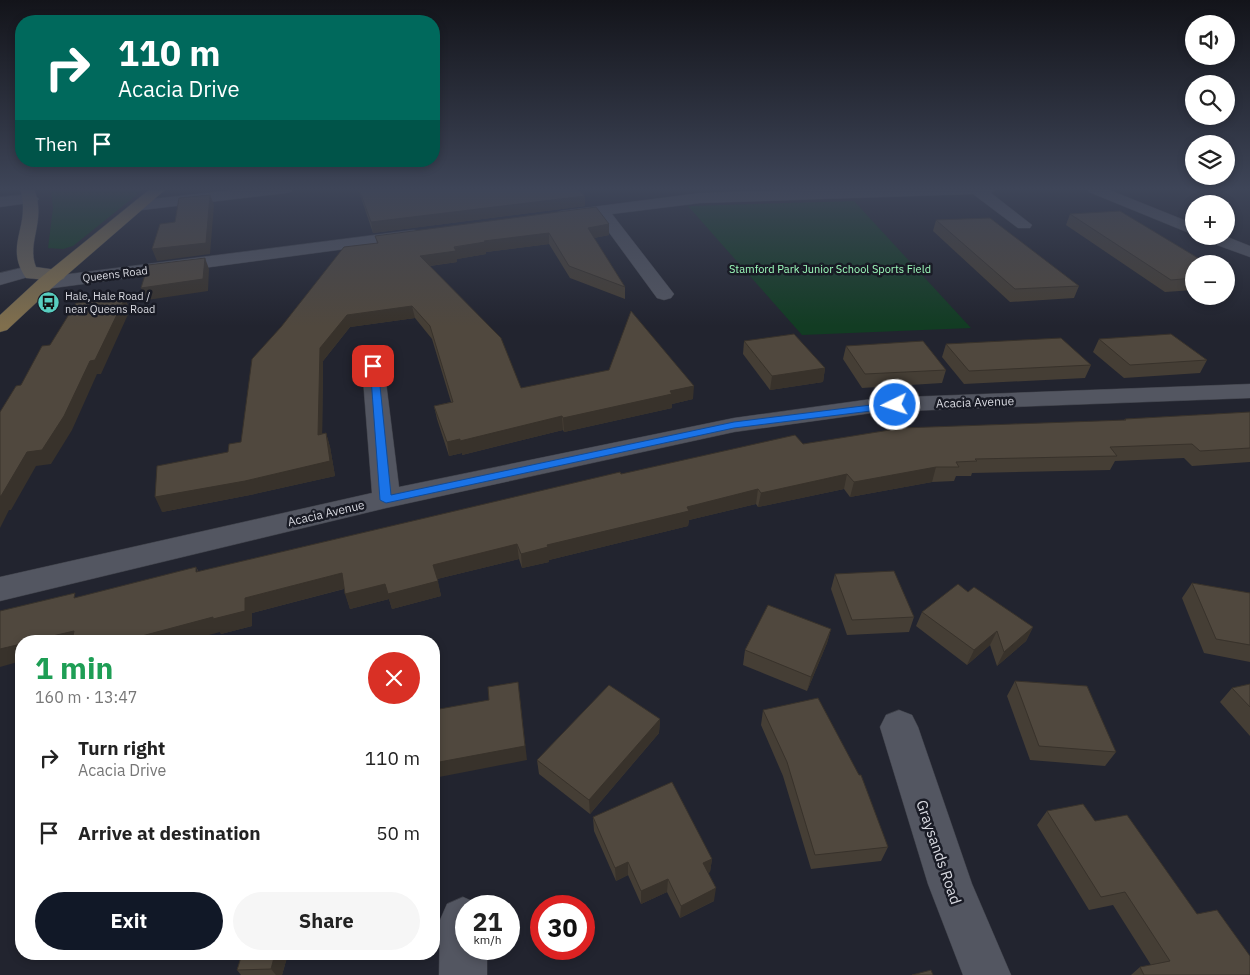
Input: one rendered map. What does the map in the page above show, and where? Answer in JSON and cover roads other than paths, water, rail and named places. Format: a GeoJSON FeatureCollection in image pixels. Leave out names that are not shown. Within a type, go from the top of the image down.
{"type":"FeatureCollection","features":[{"type":"Feature","properties":{"kind":"main road"},"geometry":{"type":"LineString","coordinates":[[28,234],[24,254],[29,270],[32,274],[51,279]]}},
{"type":"Feature","properties":{"kind":"main road"},"geometry":{"type":"LineString","coordinates":[[0,326],[51,279],[106,234]]}},
{"type":"Feature","properties":{"kind":"street","name":"Queens Road"},"geometry":{"type":"LineString","coordinates":[[51,279],[421,234]]}},
{"type":"Feature","properties":{"kind":"street"},"geometry":{"type":"LineString","coordinates":[[619,234],[664,294]]}},
{"type":"Feature","properties":{"kind":"street"},"geometry":{"type":"LineString","coordinates":[[1232,245],[1250,252]]}},
{"type":"Feature","properties":{"kind":"street"},"geometry":{"type":"LineString","coordinates":[[0,280],[29,270]]}},
{"type":"Feature","properties":{"kind":"street"},"geometry":{"type":"LineString","coordinates":[[373,366],[386,500]]}},
{"type":"Feature","properties":{"kind":"street","name":"Acacia Avenue"},"geometry":{"type":"LineString","coordinates":[[0,589],[386,500],[734,425],[879,406],[1250,391]]}},
{"type":"Feature","properties":{"kind":"street","name":"Graysands Road"},"geometry":{"type":"LineString","coordinates":[[899,727],[950,889],[986,975]]}},
{"type":"Feature","properties":{"kind":"street"},"geometry":{"type":"LineString","coordinates":[[463,960],[463,975]]}},
{"type":"Feature","properties":{"kind":"place","name":"Hale, Hale Road / near Queens Road"},"geometry":{"type":"Point","coordinates":[49,302]}},
{"type":"Feature","properties":{"kind":"park label","name":"Stamford Park Junior School Sports Field"},"geometry":{"type":"Point","coordinates":[830,269]}}]}
